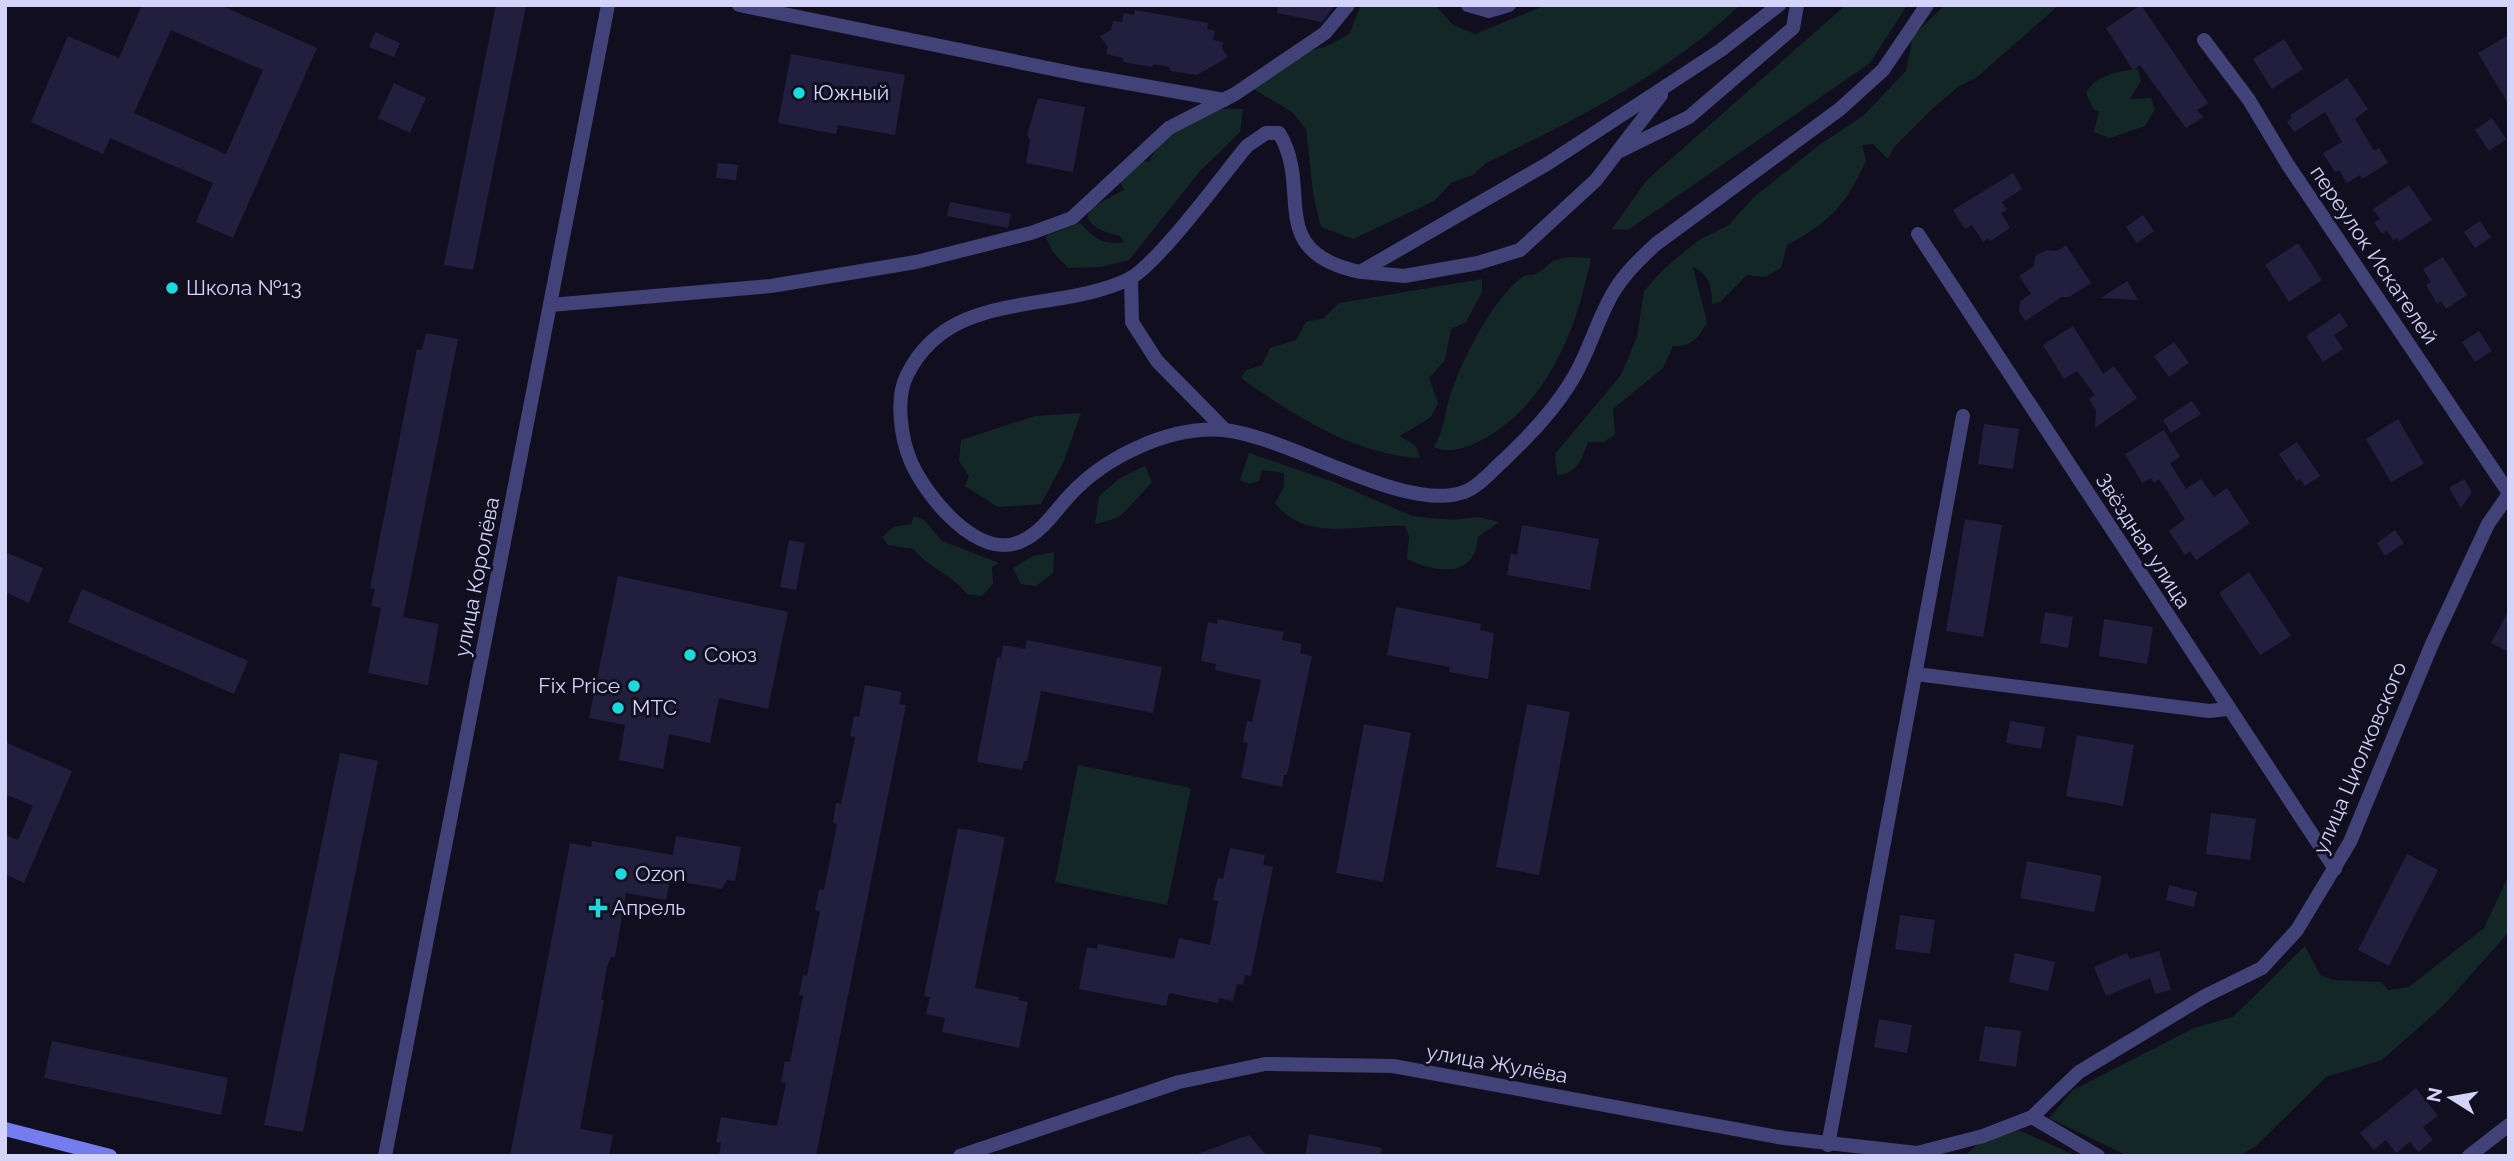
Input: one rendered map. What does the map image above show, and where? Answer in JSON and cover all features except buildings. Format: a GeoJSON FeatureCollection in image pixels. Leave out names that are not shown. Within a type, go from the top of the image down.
{"type":"FeatureCollection","features":[{"type":"Feature","properties":{"kind":"main road"},"geometry":{"type":"LineString","coordinates":[[5,1129],[110,1156]]}},
{"type":"Feature","properties":{"kind":"street","name":"улица Королёва"},"geometry":{"type":"LineString","coordinates":[[385,1156],[608,5]]}},
{"type":"Feature","properties":{"kind":"street"},"geometry":{"type":"LineString","coordinates":[[739,5],[1082,75],[1224,100]]}},
{"type":"Feature","properties":{"kind":"street"},"geometry":{"type":"LineString","coordinates":[[550,305],[771,286],[916,262],[1031,233],[1072,218],[1169,128],[1224,100],[1325,33],[1348,5]]}},
{"type":"Feature","properties":{"kind":"street"},"geometry":{"type":"LineString","coordinates":[[1468,5],[1489,11],[1509,5]]}},
{"type":"Feature","properties":{"kind":"street"},"geometry":{"type":"LineString","coordinates":[[1360,272],[1547,164],[1721,50],[1779,5]]}},
{"type":"Feature","properties":{"kind":"street"},"geometry":{"type":"LineString","coordinates":[[1617,153],[1689,117],[1793,28],[1797,5]]}},
{"type":"Feature","properties":{"kind":"street"},"geometry":{"type":"LineString","coordinates":[[1669,84],[1596,180],[1520,250],[1478,263],[1404,276],[1360,272],[1335,266],[1310,251],[1298,226],[1292,201],[1290,151],[1279,133],[1266,133],[1247,146],[1151,261],[1131,278],[1096,289],[981,312],[942,332],[934,340],[904,380],[901,418],[906,450],[924,486],[952,519],[975,535],[993,543],[1020,542],[1052,519],[1087,478],[1119,459],[1155,441],[1194,431],[1225,430],[1267,441],[1410,492],[1439,498],[1467,491],[1543,421],[1575,376],[1614,291],[1632,267],[1656,244],[1840,109],[1882,70],[1927,5]]}},
{"type":"Feature","properties":{"kind":"street","name":"переулок Искателей"},"geometry":{"type":"LineString","coordinates":[[2204,40],[2249,100],[2288,165],[2509,494]]}},
{"type":"Feature","properties":{"kind":"street","name":"Звёздная улица"},"geometry":{"type":"LineString","coordinates":[[1918,234],[2227,709],[2335,869]]}},
{"type":"Feature","properties":{"kind":"street"},"geometry":{"type":"LineString","coordinates":[[1131,278],[1132,322],[1157,361],[1225,430]]}},
{"type":"Feature","properties":{"kind":"street"},"geometry":{"type":"LineString","coordinates":[[1829,1145],[1963,416]]}},
{"type":"Feature","properties":{"kind":"street","name":"улица Циолковского"},"geometry":{"type":"LineString","coordinates":[[2032,1117],[2079,1072],[2205,996],[2262,968],[2297,930],[2350,842],[2432,644],[2488,524],[2509,494]]}},
{"type":"Feature","properties":{"kind":"street"},"geometry":{"type":"LineString","coordinates":[[1916,674],[2209,711],[2227,709]]}},
{"type":"Feature","properties":{"kind":"street","name":"улица Жулёва"},"geometry":{"type":"LineString","coordinates":[[960,1156],[1179,1082],[1265,1064],[1394,1066],[1829,1145],[1917,1153],[1983,1136],[2032,1117]]}},
{"type":"Feature","properties":{"kind":"street"},"geometry":{"type":"LineString","coordinates":[[2032,1117],[2098,1156]]}},
{"type":"Feature","properties":{"kind":"street"},"geometry":{"type":"LineString","coordinates":[[2469,1156],[2509,1125]]}},
{"type":"Feature","properties":{"kind":"green space"},"geometry":{"type":"Polygon","coordinates":[[[1361,5],[1435,5],[1453,25],[1475,34],[1546,5],[1740,5],[1682,53],[1619,94],[1486,163],[1473,175],[1452,182],[1434,201],[1353,239],[1321,227],[1313,193],[1306,129],[1292,112],[1252,88],[1304,53],[1330,45],[1349,34],[1361,5]]]}},
{"type":"Feature","properties":{"kind":"green space"},"geometry":{"type":"Polygon","coordinates":[[[1846,5],[1907,5],[1870,63],[1628,230],[1612,229],[1647,180],[1846,5]]]}},
{"type":"Feature","properties":{"kind":"green space"},"geometry":{"type":"Polygon","coordinates":[[[1945,5],[2059,5],[1977,77],[1959,86],[1931,110],[1894,147],[1888,159],[1873,144],[1862,145],[1866,161],[1851,190],[1825,220],[1787,245],[1781,268],[1765,277],[1747,275],[1720,302],[1712,304],[1709,282],[1693,267],[1707,322],[1701,333],[1690,343],[1673,346],[1663,368],[1613,409],[1615,435],[1603,442],[1588,442],[1574,469],[1557,475],[1555,454],[1621,375],[1637,337],[1644,291],[1665,268],[1699,240],[1729,225],[1753,198],[1819,145],[1863,116],[1906,71],[1913,36],[1945,5]]]}},
{"type":"Feature","properties":{"kind":"green space"},"geometry":{"type":"Polygon","coordinates":[[[2138,69],[2141,81],[2130,99],[2151,98],[2155,109],[2145,126],[2110,138],[2094,132],[2099,111],[2094,110],[2086,93],[2090,87],[2109,75],[2138,69]]]}},
{"type":"Feature","properties":{"kind":"green space"},"geometry":{"type":"Polygon","coordinates":[[[1207,108],[1243,109],[1240,132],[1200,171],[1129,260],[1101,267],[1068,268],[1053,252],[1045,236],[1080,223],[1099,240],[1110,243],[1124,242],[1120,236],[1097,227],[1087,216],[1094,206],[1124,190],[1118,178],[1132,159],[1149,162],[1158,145],[1207,108]]]}},
{"type":"Feature","properties":{"kind":"green space"},"geometry":{"type":"Polygon","coordinates":[[[1569,257],[1591,258],[1567,338],[1541,387],[1524,408],[1480,441],[1452,450],[1434,447],[1462,366],[1479,332],[1500,300],[1522,277],[1537,273],[1553,261],[1569,257]]]}},
{"type":"Feature","properties":{"kind":"green space"},"geometry":{"type":"Polygon","coordinates":[[[1482,279],[1482,292],[1466,322],[1451,329],[1445,360],[1429,378],[1438,403],[1431,417],[1400,436],[1416,446],[1420,458],[1372,449],[1326,431],[1241,378],[1246,370],[1262,365],[1270,348],[1296,340],[1306,322],[1324,318],[1339,303],[1482,279]]]}},
{"type":"Feature","properties":{"kind":"green space"},"geometry":{"type":"Polygon","coordinates":[[[1081,413],[1064,461],[1041,504],[998,507],[965,486],[969,476],[959,461],[961,440],[1035,416],[1081,413]]]}},
{"type":"Feature","properties":{"kind":"green space"},"geometry":{"type":"Polygon","coordinates":[[[1249,453],[1336,483],[1412,516],[1453,520],[1478,517],[1499,522],[1478,537],[1475,551],[1470,560],[1462,566],[1442,569],[1419,564],[1407,559],[1409,536],[1405,526],[1318,528],[1288,516],[1275,503],[1284,487],[1284,473],[1262,470],[1259,481],[1248,484],[1240,480],[1249,453]]]}},
{"type":"Feature","properties":{"kind":"green space"},"geometry":{"type":"Polygon","coordinates":[[[1145,466],[1152,482],[1150,485],[1121,515],[1095,525],[1099,496],[1119,479],[1145,466]]]}},
{"type":"Feature","properties":{"kind":"green space"},"geometry":{"type":"Polygon","coordinates":[[[914,516],[924,520],[942,541],[999,563],[992,567],[993,584],[982,596],[967,594],[954,581],[926,562],[914,549],[888,545],[882,537],[893,527],[911,524],[914,516]]]}},
{"type":"Feature","properties":{"kind":"green space"},"geometry":{"type":"Polygon","coordinates":[[[1054,552],[1053,573],[1036,586],[1021,584],[1013,568],[1033,556],[1054,552]]]}},
{"type":"Feature","properties":{"kind":"green space"},"geometry":{"type":"Polygon","coordinates":[[[1078,765],[1191,788],[1167,905],[1055,882],[1078,765]]]}},
{"type":"Feature","properties":{"kind":"green space"},"geometry":{"type":"Polygon","coordinates":[[[2509,875],[2509,932],[2443,1006],[2382,1060],[2326,1077],[2256,1146],[2239,1156],[2128,1156],[2049,1118],[2073,1090],[2194,1028],[2233,1017],[2305,946],[2320,975],[2333,980],[2381,982],[2388,990],[2409,987],[2484,928],[2509,875]]]}},
{"type":"Feature","properties":{"kind":"green space"},"geometry":{"type":"Polygon","coordinates":[[[2021,1131],[2077,1156],[1965,1156],[1990,1137],[2021,1131]]]}},
{"type":"Feature","properties":{"kind":"place","name":"Южный"},"geometry":{"type":"Point","coordinates":[799,93]}},
{"type":"Feature","properties":{"kind":"place","name":"Школа №13"},"geometry":{"type":"Point","coordinates":[172,288]}},
{"type":"Feature","properties":{"kind":"place","name":"Союз"},"geometry":{"type":"Point","coordinates":[690,655]}},
{"type":"Feature","properties":{"kind":"place","name":"Fix Price"},"geometry":{"type":"Point","coordinates":[634,686]}},
{"type":"Feature","properties":{"kind":"place","name":"МТС"},"geometry":{"type":"Point","coordinates":[618,708]}},
{"type":"Feature","properties":{"kind":"place","name":"Ozon"},"geometry":{"type":"Point","coordinates":[621,874]}},
{"type":"Feature","properties":{"kind":"place","name":"Апрель"},"geometry":{"type":"Point","coordinates":[598,908]}}]}
